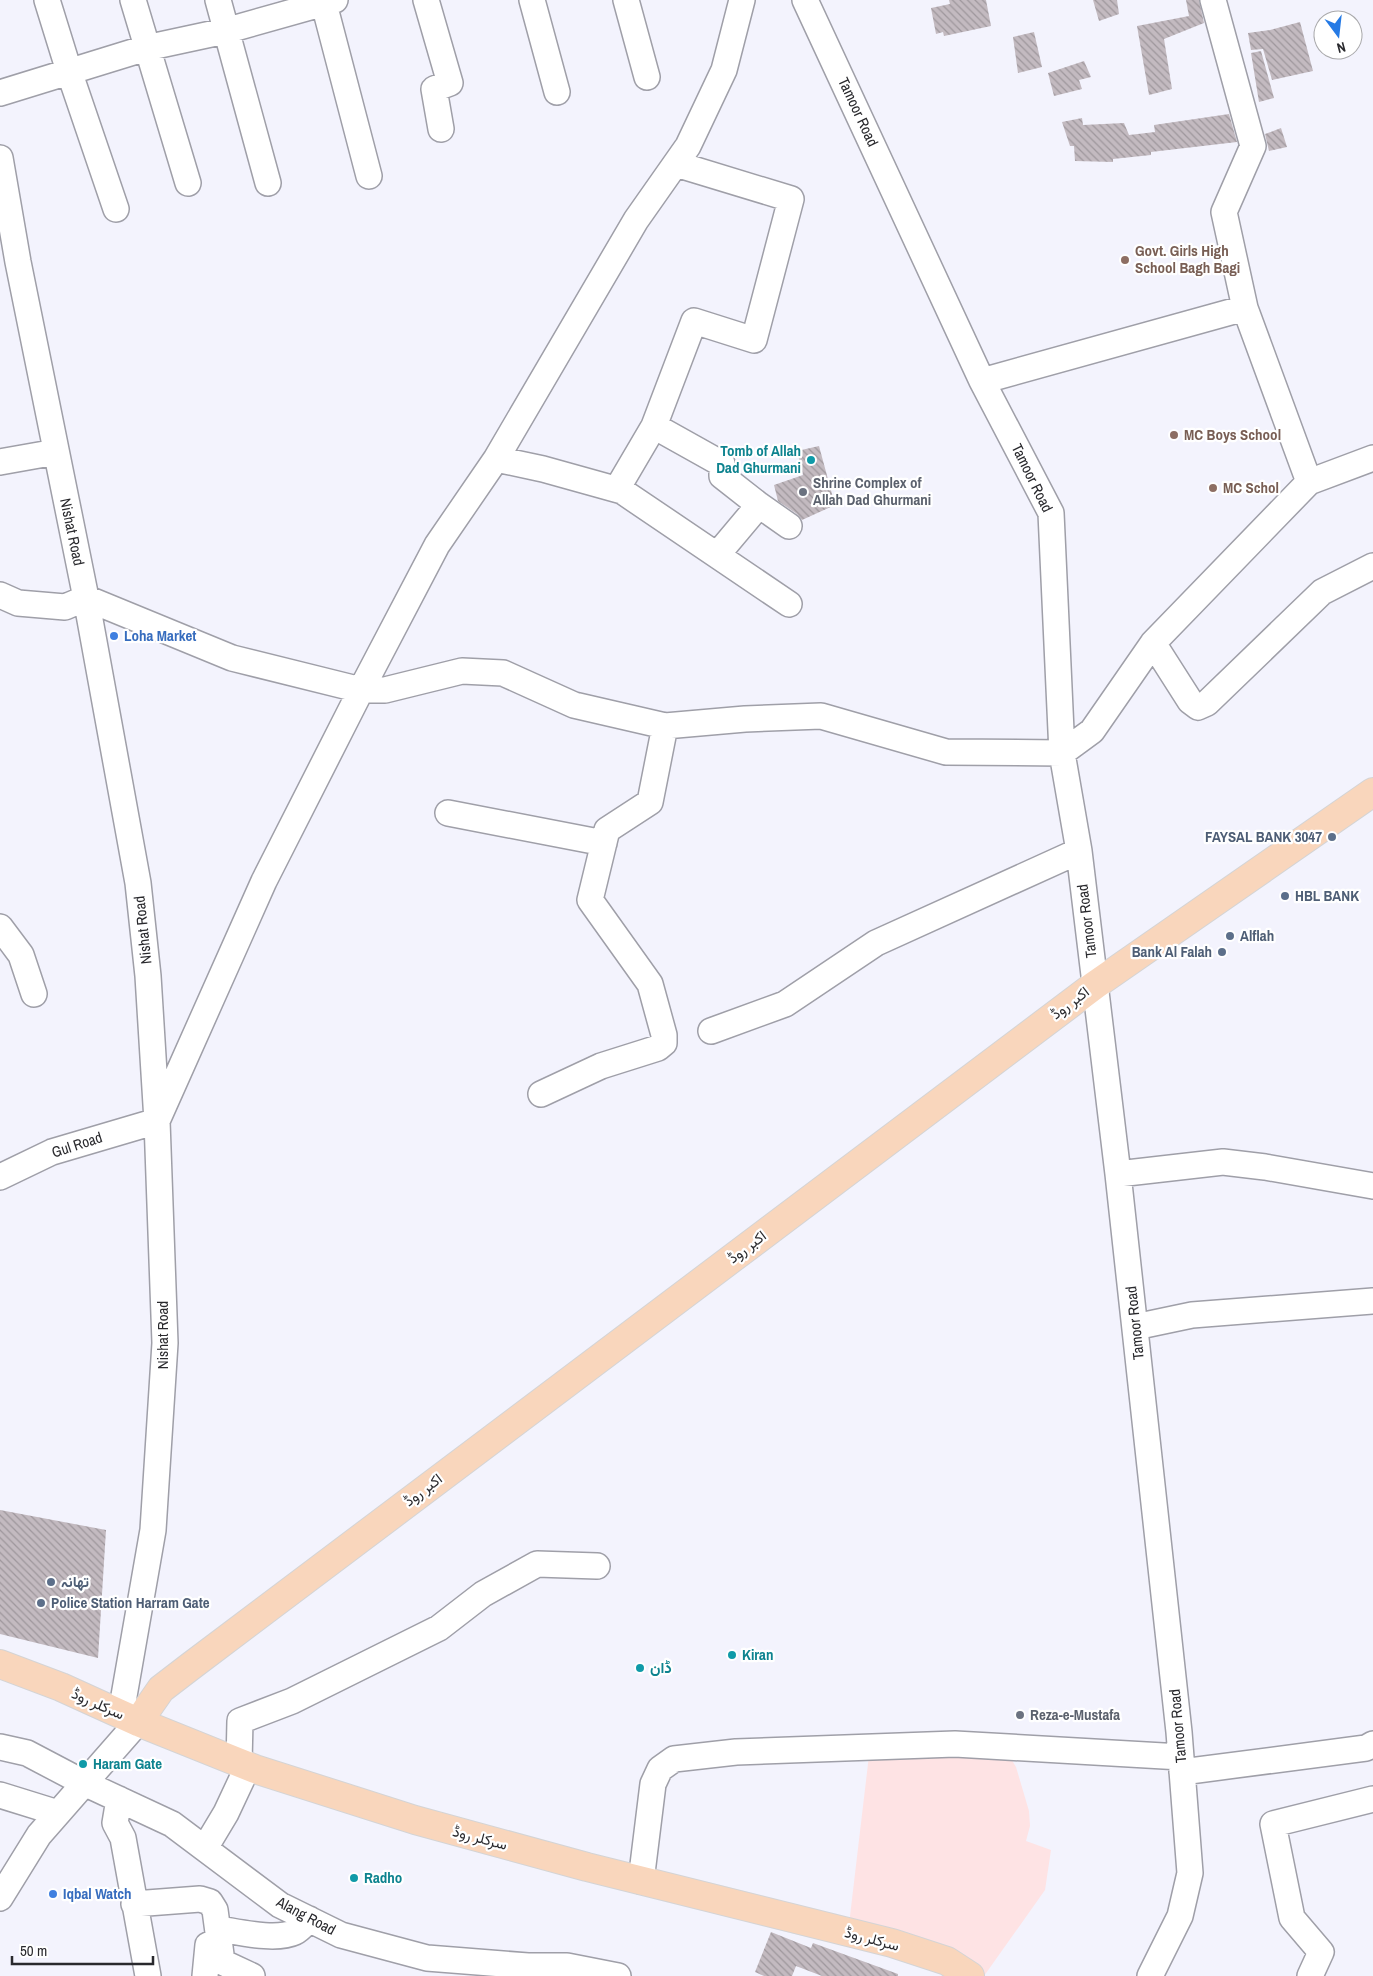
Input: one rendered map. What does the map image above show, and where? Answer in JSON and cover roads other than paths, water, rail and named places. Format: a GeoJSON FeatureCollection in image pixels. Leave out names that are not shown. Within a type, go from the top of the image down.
{"type":"FeatureCollection","features":[{"type":"Feature","properties":{"kind":"main road","name":"اکبر روڈ"},"geometry":{"type":"LineString","coordinates":[[130,1717],[161,1689],[191,1666],[1095,985],[1373,792]]}},
{"type":"Feature","properties":{"kind":"main road","name":"سرکلر روڈ"},"geometry":{"type":"LineString","coordinates":[[0,1664],[61,1687],[243,1764],[415,1820],[641,1881],[892,1943],[946,1961],[970,1976]]}},
{"type":"Feature","properties":{"kind":"street"},"geometry":{"type":"LineString","coordinates":[[47,0],[116,209]]}},
{"type":"Feature","properties":{"kind":"street"},"geometry":{"type":"LineString","coordinates":[[133,0],[188,184]]}},
{"type":"Feature","properties":{"kind":"street"},"geometry":{"type":"LineString","coordinates":[[218,0],[268,183]]}},
{"type":"Feature","properties":{"kind":"street"},"geometry":{"type":"LineString","coordinates":[[426,0],[450,83],[434,90],[441,129]]}},
{"type":"Feature","properties":{"kind":"street"},"geometry":{"type":"LineString","coordinates":[[532,0],[558,92]]}},
{"type":"Feature","properties":{"kind":"street"},"geometry":{"type":"LineString","coordinates":[[626,0],[647,77]]}},
{"type":"Feature","properties":{"kind":"street"},"geometry":{"type":"LineString","coordinates":[[157,1121],[264,881],[437,544],[496,459],[636,220],[688,146],[724,70],[742,0]]}},
{"type":"Feature","properties":{"kind":"street","name":"Tamoor Road"},"geometry":{"type":"LineString","coordinates":[[805,0],[982,381],[1051,513],[1062,753],[1079,851],[1118,1174],[1182,1765],[1190,1873],[1180,1916],[1158,1975]]}},
{"type":"Feature","properties":{"kind":"street"},"geometry":{"type":"LineString","coordinates":[[1213,0],[1253,146],[1224,212],[1245,308],[1309,482]]}},
{"type":"Feature","properties":{"kind":"street"},"geometry":{"type":"LineString","coordinates":[[0,93],[146,48],[225,31],[327,1],[369,176]]}},
{"type":"Feature","properties":{"kind":"street","name":"Nishat Road"},"geometry":{"type":"LineString","coordinates":[[0,158],[9,260],[56,452],[86,598],[138,883],[148,976],[157,1121],[165,1343],[153,1530],[130,1717]]}},
{"type":"Feature","properties":{"kind":"street"},"geometry":{"type":"LineString","coordinates":[[617,489],[654,426],[694,321],[754,340],[791,198],[676,164]]}},
{"type":"Feature","properties":{"kind":"street"},"geometry":{"type":"LineString","coordinates":[[982,381],[1245,308]]}},
{"type":"Feature","properties":{"kind":"street"},"geometry":{"type":"LineString","coordinates":[[654,426],[722,464],[722,476],[789,526]]}},
{"type":"Feature","properties":{"kind":"street"},"geometry":{"type":"LineString","coordinates":[[0,462],[56,452]]}},
{"type":"Feature","properties":{"kind":"street"},"geometry":{"type":"LineString","coordinates":[[0,595],[18,603],[65,607],[86,598],[232,658],[361,690],[385,690],[462,671],[503,673],[574,705],[665,726],[744,719],[821,716],[946,752],[1062,753],[1092,731],[1153,643],[1309,482],[1373,458]]}},
{"type":"Feature","properties":{"kind":"street"},"geometry":{"type":"LineString","coordinates":[[496,459],[543,469],[622,491],[789,604]]}},
{"type":"Feature","properties":{"kind":"street"},"geometry":{"type":"LineString","coordinates":[[717,555],[759,505]]}},
{"type":"Feature","properties":{"kind":"street"},"geometry":{"type":"LineString","coordinates":[[1153,643],[1190,701],[1198,707],[1207,703],[1322,592],[1373,566]]}},
{"type":"Feature","properties":{"kind":"street"},"geometry":{"type":"LineString","coordinates":[[541,1094],[601,1066],[658,1048],[664,1043],[664,1035],[650,984],[590,900],[608,830],[650,802],[665,726]]}},
{"type":"Feature","properties":{"kind":"street"},"geometry":{"type":"LineString","coordinates":[[448,813],[604,843]]}},
{"type":"Feature","properties":{"kind":"street"},"geometry":{"type":"LineString","coordinates":[[710,1031],[785,1004],[876,943],[1079,851]]}},
{"type":"Feature","properties":{"kind":"street"},"geometry":{"type":"LineString","coordinates":[[0,927],[21,955],[34,994]]}},
{"type":"Feature","properties":{"kind":"street","name":"Gul Road"},"geometry":{"type":"LineString","coordinates":[[0,1177],[52,1152],[157,1121]]}},
{"type":"Feature","properties":{"kind":"street"},"geometry":{"type":"LineString","coordinates":[[1118,1174],[1223,1162],[1373,1186]]}},
{"type":"Feature","properties":{"kind":"street"},"geometry":{"type":"LineString","coordinates":[[1135,1327],[1192,1315],[1373,1301]]}},
{"type":"Feature","properties":{"kind":"street"},"geometry":{"type":"LineString","coordinates":[[205,1848],[226,1813],[243,1764],[240,1721],[292,1701],[439,1628],[483,1594],[537,1564],[597,1566]]}},
{"type":"Feature","properties":{"kind":"street"},"geometry":{"type":"LineString","coordinates":[[0,1898],[39,1835],[84,1783],[130,1717]]}},
{"type":"Feature","properties":{"kind":"street"},"geometry":{"type":"LineString","coordinates":[[641,1881],[653,1784],[660,1769],[674,1759],[736,1752],[955,1744],[1182,1765],[1366,1748],[1373,1744]]}},
{"type":"Feature","properties":{"kind":"street","name":"Alang Road"},"geometry":{"type":"LineString","coordinates":[[0,1747],[28,1753],[84,1783],[172,1824],[280,1905],[341,1935],[427,1958],[528,1966],[567,1966],[618,1976]]}},
{"type":"Feature","properties":{"kind":"street"},"geometry":{"type":"LineString","coordinates":[[0,1795],[58,1813]]}},
{"type":"Feature","properties":{"kind":"street"},"geometry":{"type":"LineString","coordinates":[[119,1799],[115,1823],[123,1838],[148,1976]]}},
{"type":"Feature","properties":{"kind":"street"},"geometry":{"type":"LineString","coordinates":[[1310,1976],[1320,1952],[1292,1918],[1273,1824],[1373,1799]]}},
{"type":"Feature","properties":{"kind":"street"},"geometry":{"type":"LineString","coordinates":[[134,1904],[200,1899],[210,1902],[215,1910],[222,1962],[252,1976]]}},
{"type":"Feature","properties":{"kind":"street"},"geometry":{"type":"LineString","coordinates":[[205,1976],[208,1945],[219,1934],[281,1935],[295,1932],[310,1919]]}},
{"type":"Feature","properties":{"kind":"place","name":"Govt. Girls High School Bagh Bagi"},"geometry":{"type":"Point","coordinates":[1125,260]}},
{"type":"Feature","properties":{"kind":"place","name":"MC Boys School"},"geometry":{"type":"Point","coordinates":[1174,435]}},
{"type":"Feature","properties":{"kind":"place","name":"Tomb of Allah Dad Ghurmani"},"geometry":{"type":"Point","coordinates":[811,460]}},
{"type":"Feature","properties":{"kind":"place","name":"MC Schol"},"geometry":{"type":"Point","coordinates":[1213,488]}},
{"type":"Feature","properties":{"kind":"place","name":"Shrine Complex of Allah Dad Ghurmani"},"geometry":{"type":"Point","coordinates":[803,492]}},
{"type":"Feature","properties":{"kind":"place","name":"Loha Market"},"geometry":{"type":"Point","coordinates":[114,636]}},
{"type":"Feature","properties":{"kind":"place","name":"FAYSAL BANK 3047"},"geometry":{"type":"Point","coordinates":[1332,837]}},
{"type":"Feature","properties":{"kind":"place","name":"HBL BANK"},"geometry":{"type":"Point","coordinates":[1285,896]}},
{"type":"Feature","properties":{"kind":"place","name":"Alflah"},"geometry":{"type":"Point","coordinates":[1230,936]}},
{"type":"Feature","properties":{"kind":"place","name":"Bank Al Falah"},"geometry":{"type":"Point","coordinates":[1222,952]}},
{"type":"Feature","properties":{"kind":"place","name":"تھانہ"},"geometry":{"type":"Point","coordinates":[51,1582]}},
{"type":"Feature","properties":{"kind":"place","name":"Police Station Harram Gate"},"geometry":{"type":"Point","coordinates":[41,1603]}},
{"type":"Feature","properties":{"kind":"place","name":"Kiran"},"geometry":{"type":"Point","coordinates":[732,1655]}},
{"type":"Feature","properties":{"kind":"place","name":"ڈان"},"geometry":{"type":"Point","coordinates":[640,1668]}},
{"type":"Feature","properties":{"kind":"place","name":"Reza-e-Mustafa"},"geometry":{"type":"Point","coordinates":[1020,1715]}},
{"type":"Feature","properties":{"kind":"place","name":"Haram Gate"},"geometry":{"type":"Point","coordinates":[83,1764]}},
{"type":"Feature","properties":{"kind":"place","name":"Radho"},"geometry":{"type":"Point","coordinates":[354,1878]}},
{"type":"Feature","properties":{"kind":"place","name":"Iqbal Watch"},"geometry":{"type":"Point","coordinates":[53,1894]}}]}
